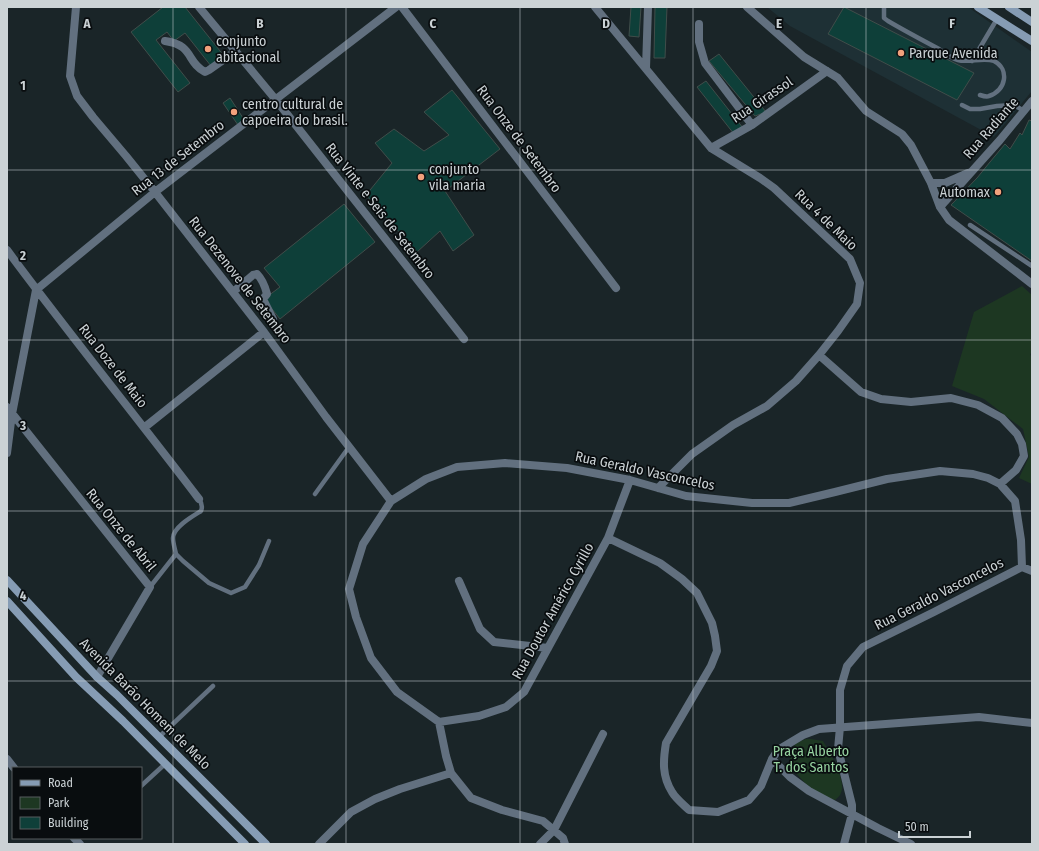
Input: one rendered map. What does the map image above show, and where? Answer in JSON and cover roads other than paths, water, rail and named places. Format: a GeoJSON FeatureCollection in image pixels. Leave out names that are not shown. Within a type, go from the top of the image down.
{"type":"FeatureCollection","features":[{"type":"Feature","properties":{"kind":"main road"},"geometry":{"type":"LineString","coordinates":[[978,7],[1032,40]]}},
{"type":"Feature","properties":{"kind":"main road"},"geometry":{"type":"LineString","coordinates":[[1009,7],[1028,17],[1032,22]]}},
{"type":"Feature","properties":{"kind":"main road","name":"Avenida Barão Homem de Melo"},"geometry":{"type":"LineString","coordinates":[[7,580],[97,677],[117,695],[266,844]]}},
{"type":"Feature","properties":{"kind":"main road","name":"Avenida Barão Homem de Melo"},"geometry":{"type":"LineString","coordinates":[[7,602],[76,677],[123,721],[244,844]]}},
{"type":"Feature","properties":{"kind":"main road"},"geometry":{"type":"LineString","coordinates":[[76,677],[88,683],[97,677]]}},
{"type":"Feature","properties":{"kind":"street","name":"Rua Dezenove de Setembro"},"geometry":{"type":"LineString","coordinates":[[76,7],[70,76],[77,96],[155,192],[233,292],[391,501]]}},
{"type":"Feature","properties":{"kind":"street","name":"Rua Vinte e Seis de Setembro"},"geometry":{"type":"LineString","coordinates":[[199,7],[276,100],[464,339]]}},
{"type":"Feature","properties":{"kind":"street","name":"Rua 13 de Setembro"},"geometry":{"type":"LineString","coordinates":[[36,290],[155,192],[396,7]]}},
{"type":"Feature","properties":{"kind":"street","name":"Rua Onze de Setembro"},"geometry":{"type":"LineString","coordinates":[[402,7],[616,288]]}},
{"type":"Feature","properties":{"kind":"street","name":"Rua 4 de Maio"},"geometry":{"type":"LineString","coordinates":[[595,7],[711,148],[774,188],[850,259],[860,283],[857,304],[819,355],[796,381],[767,406],[733,425],[692,454],[658,488]]}},
{"type":"Feature","properties":{"kind":"street"},"geometry":{"type":"LineString","coordinates":[[646,68],[648,7]]}},
{"type":"Feature","properties":{"kind":"street"},"geometry":{"type":"LineString","coordinates":[[747,7],[804,57],[838,78],[866,111],[902,134],[911,145],[931,183],[940,207],[949,220],[1032,284]]}},
{"type":"Feature","properties":{"kind":"street"},"geometry":{"type":"LineString","coordinates":[[699,24],[699,42],[705,63],[752,125]]}},
{"type":"Feature","properties":{"kind":"street"},"geometry":{"type":"LineString","coordinates":[[165,41],[176,44],[185,49],[200,70],[204,72],[236,51]]}},
{"type":"Feature","properties":{"kind":"street","name":"Rua Girassol"},"geometry":{"type":"LineString","coordinates":[[711,148],[752,125],[827,71]]}},
{"type":"Feature","properties":{"kind":"street","name":"Rua Radiante"},"geometry":{"type":"LineString","coordinates":[[940,207],[1000,140],[1032,101]]}},
{"type":"Feature","properties":{"kind":"street","name":"Rua Radiante"},"geometry":{"type":"LineString","coordinates":[[931,183],[945,183],[970,172]]}},
{"type":"Feature","properties":{"kind":"street","name":"Rua Doze de Maio"},"geometry":{"type":"LineString","coordinates":[[7,250],[36,290],[145,427],[199,499]]}},
{"type":"Feature","properties":{"kind":"street"},"geometry":{"type":"LineString","coordinates":[[233,292],[253,275],[257,274],[266,286],[267,294],[263,299],[273,319]]}},
{"type":"Feature","properties":{"kind":"street"},"geometry":{"type":"LineString","coordinates":[[7,453],[12,414],[36,290]]}},
{"type":"Feature","properties":{"kind":"street"},"geometry":{"type":"LineString","coordinates":[[145,427],[264,332]]}},
{"type":"Feature","properties":{"kind":"street"},"geometry":{"type":"LineString","coordinates":[[819,355],[861,392],[881,399],[911,402],[951,398],[978,405],[1002,418],[1017,434],[1022,444],[1024,456],[1016,470],[1000,484]]}},
{"type":"Feature","properties":{"kind":"street","name":"Rua Onze de Abril"},"geometry":{"type":"LineString","coordinates":[[7,406],[150,586],[97,677]]}},
{"type":"Feature","properties":{"kind":"street","name":"Rua Geraldo Vasconcelos"},"geometry":{"type":"LineString","coordinates":[[440,722],[397,692],[371,658],[356,617],[349,589],[364,544],[391,501],[426,479],[457,467],[505,463],[567,468],[630,480],[686,496],[752,503],[789,502],[887,479],[940,471],[974,474],[988,478],[1000,484],[1015,501],[1021,540],[1022,566],[863,647],[846,666],[840,690],[840,727]]}},
{"type":"Feature","properties":{"kind":"street","name":"Rua Doutor Américo Cyrillo"},"geometry":{"type":"LineString","coordinates":[[440,722],[479,716],[506,707],[524,692],[608,538],[630,480]]}},
{"type":"Feature","properties":{"kind":"street"},"geometry":{"type":"LineString","coordinates":[[608,538],[660,563],[682,579],[697,593],[712,623],[717,651],[711,666],[666,743],[664,755],[664,774],[672,793],[689,810],[718,812],[748,800],[761,786],[772,759],[778,750],[803,735],[819,730],[840,727],[979,717],[1032,723]]}},
{"type":"Feature","properties":{"kind":"street"},"geometry":{"type":"LineString","coordinates":[[1022,566],[1032,571]]}},
{"type":"Feature","properties":{"kind":"street"},"geometry":{"type":"LineString","coordinates":[[459,581],[480,629],[494,642],[548,648]]}},
{"type":"Feature","properties":{"kind":"street"},"geometry":{"type":"LineString","coordinates":[[440,722],[446,756],[451,773],[471,798],[502,810],[543,821],[563,838],[565,844]]}},
{"type":"Feature","properties":{"kind":"street"},"geometry":{"type":"LineString","coordinates":[[840,727],[838,749],[852,805],[852,814],[844,844]]}},
{"type":"Feature","properties":{"kind":"street"},"geometry":{"type":"LineString","coordinates":[[540,844],[554,830],[603,734]]}},
{"type":"Feature","properties":{"kind":"street"},"geometry":{"type":"LineString","coordinates":[[7,759],[13,767]]}},
{"type":"Feature","properties":{"kind":"street"},"geometry":{"type":"LineString","coordinates":[[772,759],[790,777],[809,792],[911,844]]}},
{"type":"Feature","properties":{"kind":"street"},"geometry":{"type":"LineString","coordinates":[[319,844],[351,812],[375,799],[400,789],[451,773]]}},
{"type":"Feature","properties":{"kind":"lane"},"geometry":{"type":"LineString","coordinates":[[884,7],[884,18],[888,21],[957,60],[988,60],[994,61],[1000,66],[1004,75],[1004,84],[998,92],[988,96],[980,95]]}},
{"type":"Feature","properties":{"kind":"lane"},"geometry":{"type":"LineString","coordinates":[[972,61],[997,19]]}},
{"type":"Feature","properties":{"kind":"lane"},"geometry":{"type":"LineString","coordinates":[[962,105],[970,109],[980,109],[1014,105],[1024,110]]}},
{"type":"Feature","properties":{"kind":"lane"},"geometry":{"type":"LineString","coordinates":[[970,225],[1032,266]]}},
{"type":"Feature","properties":{"kind":"lane"},"geometry":{"type":"LineString","coordinates":[[315,494],[349,447]]}},
{"type":"Feature","properties":{"kind":"lane"},"geometry":{"type":"LineString","coordinates":[[199,499],[202,505],[201,511],[184,522],[176,530],[173,537],[176,554],[183,562],[209,583],[231,593],[245,587],[259,565],[270,541]]}},
{"type":"Feature","properties":{"kind":"lane"},"geometry":{"type":"LineString","coordinates":[[150,586],[176,554]]}},
{"type":"Feature","properties":{"kind":"lane"},"geometry":{"type":"LineString","coordinates":[[159,737],[213,686]]}},
{"type":"Feature","properties":{"kind":"lane"},"geometry":{"type":"LineString","coordinates":[[142,785],[165,764]]}},
{"type":"Feature","properties":{"kind":"place","name":"conjunto abitacional"},"geometry":{"type":"Point","coordinates":[208,49]}},
{"type":"Feature","properties":{"kind":"place","name":"Parque Avenida"},"geometry":{"type":"Point","coordinates":[901,53]}},
{"type":"Feature","properties":{"kind":"place","name":"centro cultural de capoeira do brasil."},"geometry":{"type":"Point","coordinates":[234,112]}},
{"type":"Feature","properties":{"kind":"place","name":"conjunto vila maria"},"geometry":{"type":"Point","coordinates":[421,177]}},
{"type":"Feature","properties":{"kind":"place","name":"Automax"},"geometry":{"type":"Point","coordinates":[998,192]}},
{"type":"Feature","properties":{"kind":"park label","name":"Praça Alberto T. dos Santos"},"geometry":{"type":"Point","coordinates":[811,760]}}]}
